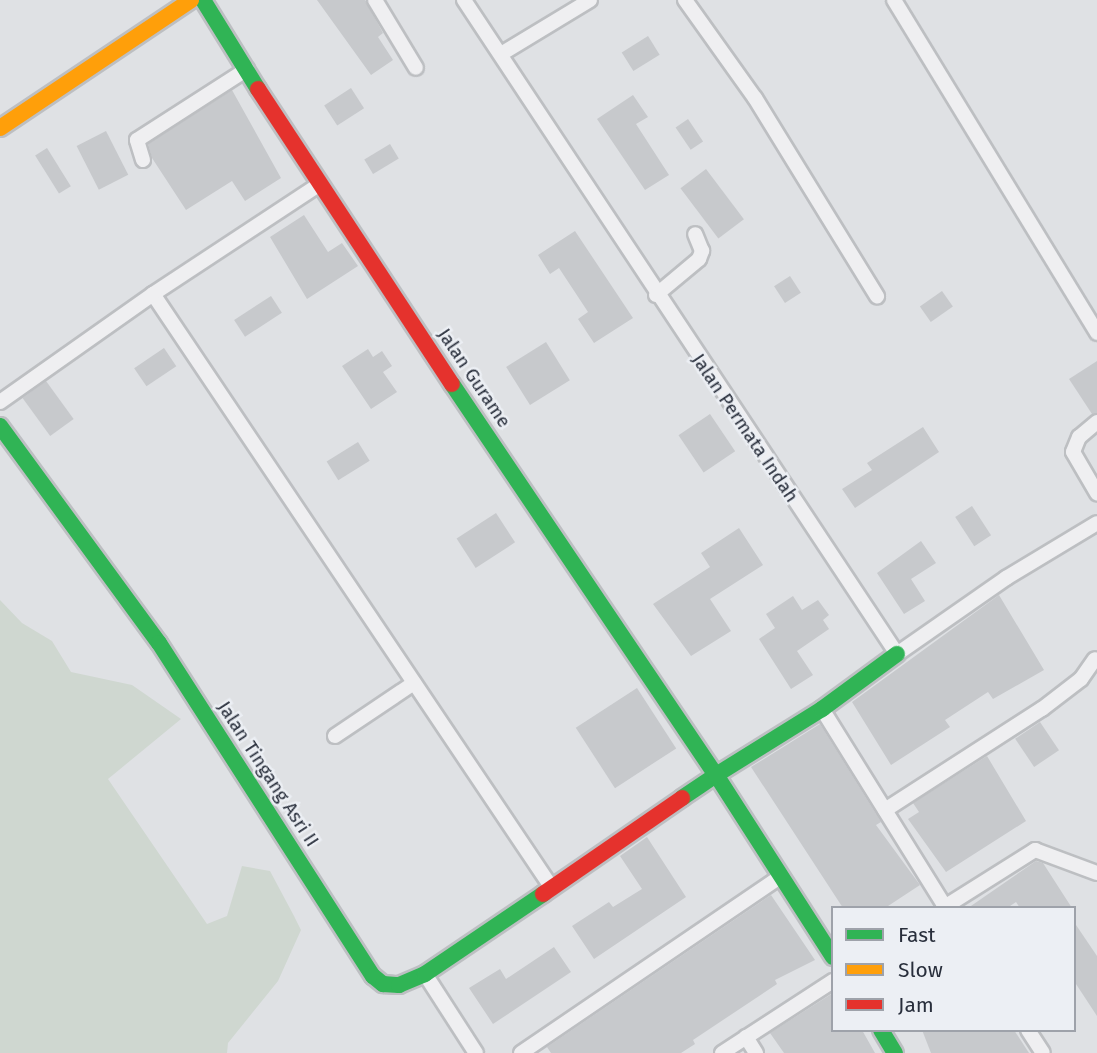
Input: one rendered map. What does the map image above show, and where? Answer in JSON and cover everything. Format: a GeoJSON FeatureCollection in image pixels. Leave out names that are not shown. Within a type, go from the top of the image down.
{"type":"FeatureCollection","features":[{"type":"Feature","properties":{"kind":"street"},"geometry":{"type":"LineString","coordinates":[[0,128],[191,0]]}},
{"type":"Feature","properties":{"kind":"street","name":"Jalan Gurame"},"geometry":{"type":"LineString","coordinates":[[203,0],[320,184],[716,775],[831,954]]}},
{"type":"Feature","properties":{"kind":"street"},"geometry":{"type":"LineString","coordinates":[[375,0],[416,68]]}},
{"type":"Feature","properties":{"kind":"street","name":"Jalan Permata Indah"},"geometry":{"type":"LineString","coordinates":[[464,0],[656,295],[897,654]]}},
{"type":"Feature","properties":{"kind":"street"},"geometry":{"type":"LineString","coordinates":[[501,54],[590,0]]}},
{"type":"Feature","properties":{"kind":"street"},"geometry":{"type":"LineString","coordinates":[[685,0],[755,98],[877,296]]}},
{"type":"Feature","properties":{"kind":"street"},"geometry":{"type":"LineString","coordinates":[[894,0],[1097,333]]}},
{"type":"Feature","properties":{"kind":"street"},"geometry":{"type":"LineString","coordinates":[[143,160],[136,140],[247,68]]}},
{"type":"Feature","properties":{"kind":"street"},"geometry":{"type":"LineString","coordinates":[[0,402],[153,294],[320,184]]}},
{"type":"Feature","properties":{"kind":"street"},"geometry":{"type":"LineString","coordinates":[[656,295],[699,260],[702,251],[695,234]]}},
{"type":"Feature","properties":{"kind":"street"},"geometry":{"type":"LineString","coordinates":[[153,294],[550,885]]}},
{"type":"Feature","properties":{"kind":"street"},"geometry":{"type":"LineString","coordinates":[[1097,422],[1079,437],[1073,452],[1097,493]]}},
{"type":"Feature","properties":{"kind":"street","name":"Jalan Tingang Asri II"},"geometry":{"type":"LineString","coordinates":[[0,426],[159,643],[373,976],[393,986],[425,974],[550,885],[716,775],[822,709],[897,654]]}},
{"type":"Feature","properties":{"kind":"street"},"geometry":{"type":"LineString","coordinates":[[897,654],[1006,578],[1097,523]]}},
{"type":"Feature","properties":{"kind":"street"},"geometry":{"type":"LineString","coordinates":[[885,810],[1042,709],[1081,679],[1095,659]]}},
{"type":"Feature","properties":{"kind":"street"},"geometry":{"type":"LineString","coordinates":[[335,736],[414,683]]}},
{"type":"Feature","properties":{"kind":"street"},"geometry":{"type":"LineString","coordinates":[[822,709],[944,906]]}},
{"type":"Feature","properties":{"kind":"street"},"geometry":{"type":"LineString","coordinates":[[947,906],[1035,850],[1097,873]]}},
{"type":"Feature","properties":{"kind":"street"},"geometry":{"type":"LineString","coordinates":[[521,1053],[780,877]]}},
{"type":"Feature","properties":{"kind":"street"},"geometry":{"type":"LineString","coordinates":[[425,974],[476,1053]]}},
{"type":"Feature","properties":{"kind":"street"},"geometry":{"type":"LineString","coordinates":[[722,1053],[831,982]]}},
{"type":"Feature","properties":{"kind":"street"},"geometry":{"type":"LineString","coordinates":[[882,1032],[895,1053]]}},
{"type":"Feature","properties":{"kind":"street"},"geometry":{"type":"LineString","coordinates":[[1029,1032],[1043,1053]]}},
{"type":"Feature","properties":{"kind":"street"},"geometry":{"type":"LineString","coordinates":[[746,1037],[756,1053]]}},
{"type":"Feature","properties":{"kind":"shaded area"},"geometry":{"type":"Polygon","coordinates":[[[0,600],[22,623],[52,641],[71,672],[132,685],[181,719],[108,779],[207,924],[227,916],[242,866],[270,871],[294,916],[301,930],[278,981],[228,1043],[227,1053],[0,1053],[0,600]]]}},
{"type":"Feature","properties":{"kind":"building"},"geometry":{"type":"Polygon","coordinates":[[[317,0],[365,0],[383,33],[378,37],[393,60],[371,75],[317,0]]]}},
{"type":"Feature","properties":{"kind":"building"},"geometry":{"type":"Polygon","coordinates":[[[648,36],[660,55],[633,71],[622,52],[648,36]]]}},
{"type":"Feature","properties":{"kind":"building"},"geometry":{"type":"Polygon","coordinates":[[[351,88],[364,108],[337,126],[324,105],[351,88]]]}},
{"type":"Feature","properties":{"kind":"building"},"geometry":{"type":"Polygon","coordinates":[[[232,90],[281,178],[245,201],[232,181],[186,210],[152,158],[148,144],[232,90]]]}},
{"type":"Feature","properties":{"kind":"building"},"geometry":{"type":"Polygon","coordinates":[[[633,95],[648,117],[636,124],[669,175],[645,190],[597,119],[633,95]]]}},
{"type":"Feature","properties":{"kind":"building"},"geometry":{"type":"Polygon","coordinates":[[[688,119],[703,141],[691,150],[676,127],[688,119]]]}},
{"type":"Feature","properties":{"kind":"building"},"geometry":{"type":"Polygon","coordinates":[[[106,131],[128,175],[99,190],[77,146],[106,131]]]}},
{"type":"Feature","properties":{"kind":"building"},"geometry":{"type":"Polygon","coordinates":[[[390,144],[399,159],[373,174],[364,159],[390,144]]]}},
{"type":"Feature","properties":{"kind":"building"},"geometry":{"type":"Polygon","coordinates":[[[47,148],[71,186],[59,194],[35,155],[47,148]]]}},
{"type":"Feature","properties":{"kind":"building"},"geometry":{"type":"Polygon","coordinates":[[[706,169],[744,219],[718,239],[680,188],[706,169]]]}},
{"type":"Feature","properties":{"kind":"building"},"geometry":{"type":"Polygon","coordinates":[[[304,215],[328,252],[342,243],[358,266],[307,299],[270,237],[304,215]]]}},
{"type":"Feature","properties":{"kind":"building"},"geometry":{"type":"Polygon","coordinates":[[[575,231],[633,318],[594,343],[578,319],[588,312],[559,268],[550,274],[538,255],[575,231]]]}},
{"type":"Feature","properties":{"kind":"building"},"geometry":{"type":"Polygon","coordinates":[[[790,276],[801,293],[785,303],[774,286],[790,276]]]}},
{"type":"Feature","properties":{"kind":"building"},"geometry":{"type":"Polygon","coordinates":[[[942,291],[953,307],[931,322],[920,306],[942,291]]]}},
{"type":"Feature","properties":{"kind":"building"},"geometry":{"type":"Polygon","coordinates":[[[271,296],[282,313],[245,337],[234,320],[271,296]]]}},
{"type":"Feature","properties":{"kind":"building"},"geometry":{"type":"Polygon","coordinates":[[[546,342],[570,380],[530,405],[506,367],[546,342]]]}},
{"type":"Feature","properties":{"kind":"building"},"geometry":{"type":"Polygon","coordinates":[[[164,348],[176,366],[146,386],[134,368],[164,348]]]}},
{"type":"Feature","properties":{"kind":"building"},"geometry":{"type":"Polygon","coordinates":[[[368,349],[373,357],[382,351],[392,366],[383,372],[397,392],[371,409],[342,366],[368,349]]]}},
{"type":"Feature","properties":{"kind":"building"},"geometry":{"type":"Polygon","coordinates":[[[1097,361],[1097,413],[1092,414],[1069,379],[1097,361]]]}},
{"type":"Feature","properties":{"kind":"building"},"geometry":{"type":"Polygon","coordinates":[[[46,381],[74,419],[50,436],[23,398],[46,381]]]}},
{"type":"Feature","properties":{"kind":"building"},"geometry":{"type":"Polygon","coordinates":[[[710,414],[735,451],[704,473],[678,435],[710,414]]]}},
{"type":"Feature","properties":{"kind":"building"},"geometry":{"type":"Polygon","coordinates":[[[923,427],[939,452],[855,508],[842,489],[872,470],[867,463],[923,427]]]}},
{"type":"Feature","properties":{"kind":"building"},"geometry":{"type":"Polygon","coordinates":[[[358,442],[370,461],[338,480],[327,462],[358,442]]]}},
{"type":"Feature","properties":{"kind":"building"},"geometry":{"type":"Polygon","coordinates":[[[972,506],[991,535],[974,546],[955,517],[972,506]]]}},
{"type":"Feature","properties":{"kind":"building"},"geometry":{"type":"Polygon","coordinates":[[[496,513],[515,542],[476,568],[457,539],[496,513]]]}},
{"type":"Feature","properties":{"kind":"building"},"geometry":{"type":"Polygon","coordinates":[[[739,528],[763,565],[710,599],[731,631],[691,656],[653,604],[710,567],[701,553],[739,528]]]}},
{"type":"Feature","properties":{"kind":"building"},"geometry":{"type":"Polygon","coordinates":[[[921,541],[936,563],[911,579],[925,601],[904,614],[877,573],[921,541]]]}},
{"type":"Feature","properties":{"kind":"building"},"geometry":{"type":"Polygon","coordinates":[[[999,595],[1044,670],[993,699],[988,692],[945,720],[950,727],[891,765],[852,702],[999,595]]]}},
{"type":"Feature","properties":{"kind":"building"},"geometry":{"type":"Polygon","coordinates":[[[793,596],[802,610],[818,600],[829,615],[823,620],[829,629],[797,651],[813,675],[791,689],[759,639],[775,628],[766,614],[793,596]]]}},
{"type":"Feature","properties":{"kind":"building"},"geometry":{"type":"Polygon","coordinates":[[[637,688],[676,748],[615,788],[576,728],[637,688]]]}},
{"type":"Feature","properties":{"kind":"building"},"geometry":{"type":"Polygon","coordinates":[[[1040,722],[1059,750],[1034,767],[1015,739],[1040,722]]]}},
{"type":"Feature","properties":{"kind":"building"},"geometry":{"type":"Polygon","coordinates":[[[820,724],[881,822],[876,825],[920,885],[888,906],[842,906],[751,767],[820,724]]]}},
{"type":"Feature","properties":{"kind":"building"},"geometry":{"type":"Polygon","coordinates":[[[987,756],[1026,821],[946,872],[908,819],[919,812],[913,803],[987,756]]]}},
{"type":"Feature","properties":{"kind":"building"},"geometry":{"type":"Polygon","coordinates":[[[647,837],[686,897],[594,959],[572,926],[609,902],[613,907],[642,889],[620,856],[647,837]]]}},
{"type":"Feature","properties":{"kind":"building"},"geometry":{"type":"Polygon","coordinates":[[[1036,861],[1043,863],[1071,906],[1019,906],[1016,902],[1010,906],[971,906],[1036,861]]]}},
{"type":"Feature","properties":{"kind":"building"},"geometry":{"type":"Polygon","coordinates":[[[771,895],[815,960],[775,980],[777,984],[693,1040],[695,1044],[681,1053],[551,1053],[547,1047],[771,895]]]}},
{"type":"Feature","properties":{"kind":"building"},"geometry":{"type":"Polygon","coordinates":[[[1076,925],[1097,956],[1097,1016],[1076,984],[1076,925]]]}},
{"type":"Feature","properties":{"kind":"building"},"geometry":{"type":"Polygon","coordinates":[[[554,947],[571,972],[493,1024],[469,988],[500,969],[506,979],[554,947]]]}},
{"type":"Feature","properties":{"kind":"building"},"geometry":{"type":"Polygon","coordinates":[[[831,994],[831,1032],[863,1032],[875,1053],[784,1053],[770,1033],[831,994]]]}},
{"type":"Feature","properties":{"kind":"building"},"geometry":{"type":"Polygon","coordinates":[[[923,1032],[1015,1032],[1029,1053],[931,1053],[923,1032]]]}},
{"type":"Feature","properties":{"kind":"traffic: fast"},"geometry":{"type":"LineString","coordinates":[[203,0],[258,89]]}},
{"type":"Feature","properties":{"kind":"traffic: fast"},"geometry":{"type":"LineString","coordinates":[[452,384],[716,775],[682,798]]}},
{"type":"Feature","properties":{"kind":"traffic: fast"},"geometry":{"type":"LineString","coordinates":[[0,426],[159,643],[373,976],[383,984],[399,985],[425,974],[543,894]]}},
{"type":"Feature","properties":{"kind":"traffic: fast"},"geometry":{"type":"LineString","coordinates":[[831,954],[716,775],[822,709],[897,654]]}},
{"type":"Feature","properties":{"kind":"traffic: fast"},"geometry":{"type":"LineString","coordinates":[[882,1032],[895,1053]]}},
{"type":"Feature","properties":{"kind":"traffic: slow"},"geometry":{"type":"LineString","coordinates":[[0,128],[191,0]]}},
{"type":"Feature","properties":{"kind":"traffic: jam"},"geometry":{"type":"LineString","coordinates":[[258,89],[452,384]]}},
{"type":"Feature","properties":{"kind":"traffic: jam"},"geometry":{"type":"LineString","coordinates":[[543,894],[682,798]]}}]}
